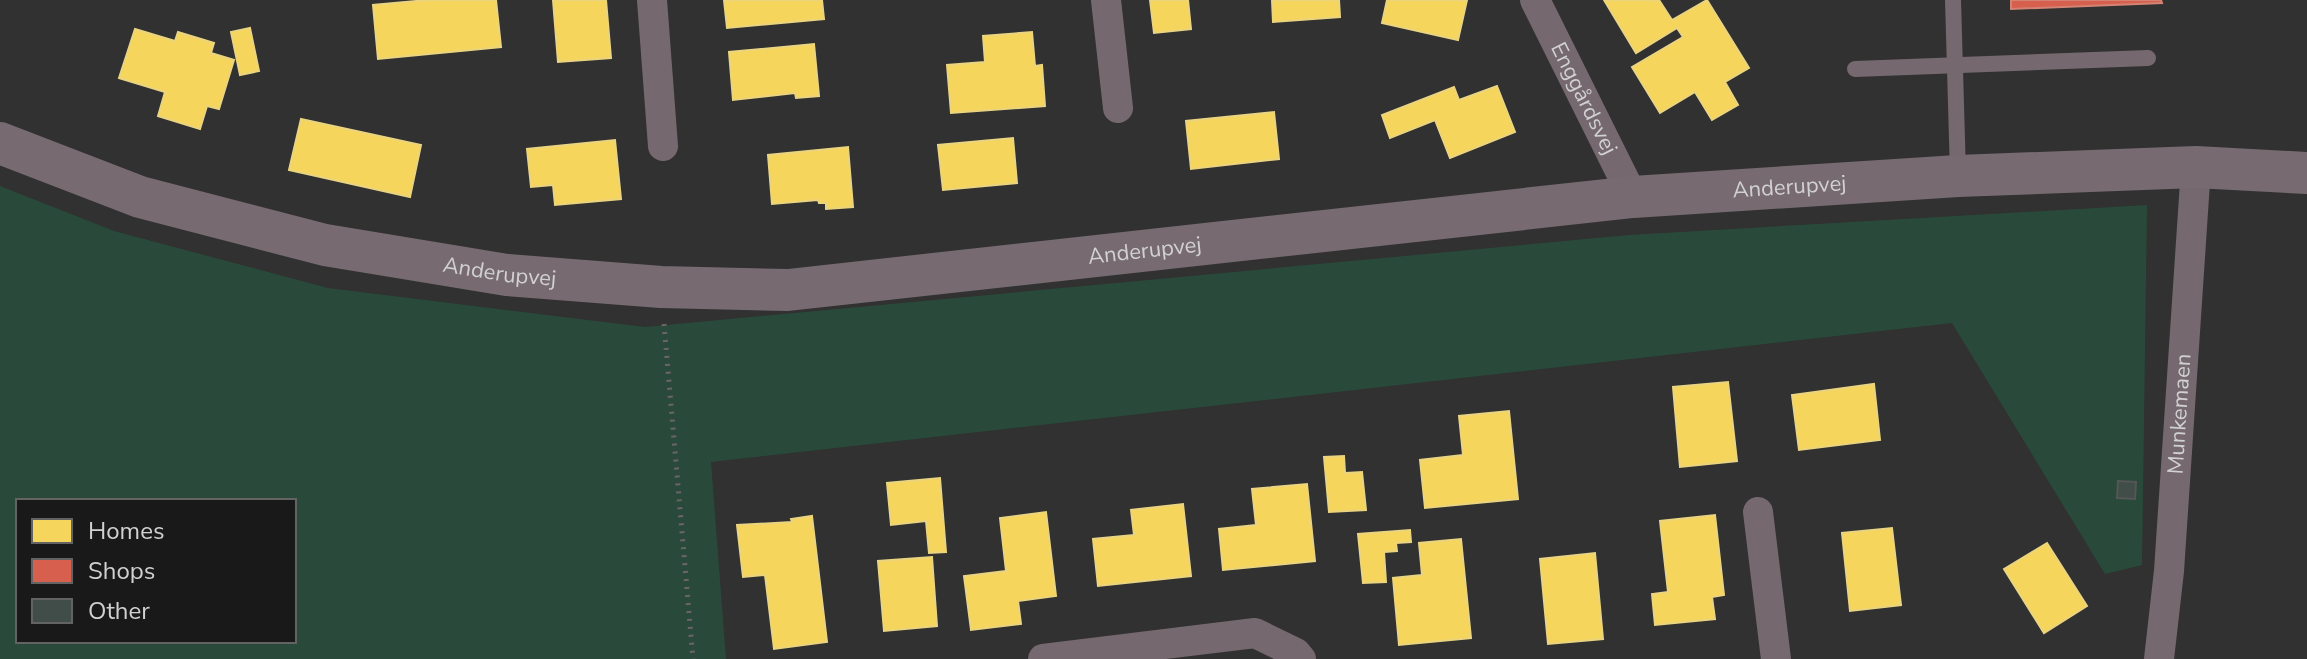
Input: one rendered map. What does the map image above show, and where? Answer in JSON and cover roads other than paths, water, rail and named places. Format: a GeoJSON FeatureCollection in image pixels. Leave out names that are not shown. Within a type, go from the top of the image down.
{"type":"FeatureCollection","features":[{"type":"Feature","properties":{"kind":"street"},"geometry":{"type":"LineString","coordinates":[[652,0],[663,146]]}},
{"type":"Feature","properties":{"kind":"street"},"geometry":{"type":"LineString","coordinates":[[1106,0],[1118,108]]}},
{"type":"Feature","properties":{"kind":"street","name":"Enggårdsvej"},"geometry":{"type":"LineString","coordinates":[[1535,0],[1633,197]]}},
{"type":"Feature","properties":{"kind":"street","name":"Anderupvej"},"geometry":{"type":"LineString","coordinates":[[0,143],[140,197],[325,245],[507,275],[661,287],[788,290],[1633,197],[1958,176],[2196,167],[2307,173]]}},
{"type":"Feature","properties":{"kind":"street","name":"Munkemaen"},"geometry":{"type":"LineString","coordinates":[[2159,659],[2169,571],[2196,167]]}},
{"type":"Feature","properties":{"kind":"street"},"geometry":{"type":"LineString","coordinates":[[1758,512],[1776,659]]}},
{"type":"Feature","properties":{"kind":"street"},"geometry":{"type":"LineString","coordinates":[[1043,659],[1255,633],[1296,653],[1301,659]]}},
{"type":"Feature","properties":{"kind":"lane"},"geometry":{"type":"LineString","coordinates":[[1953,0],[1958,176]]}},
{"type":"Feature","properties":{"kind":"lane"},"geometry":{"type":"LineString","coordinates":[[1855,69],[2148,58]]}}]}
